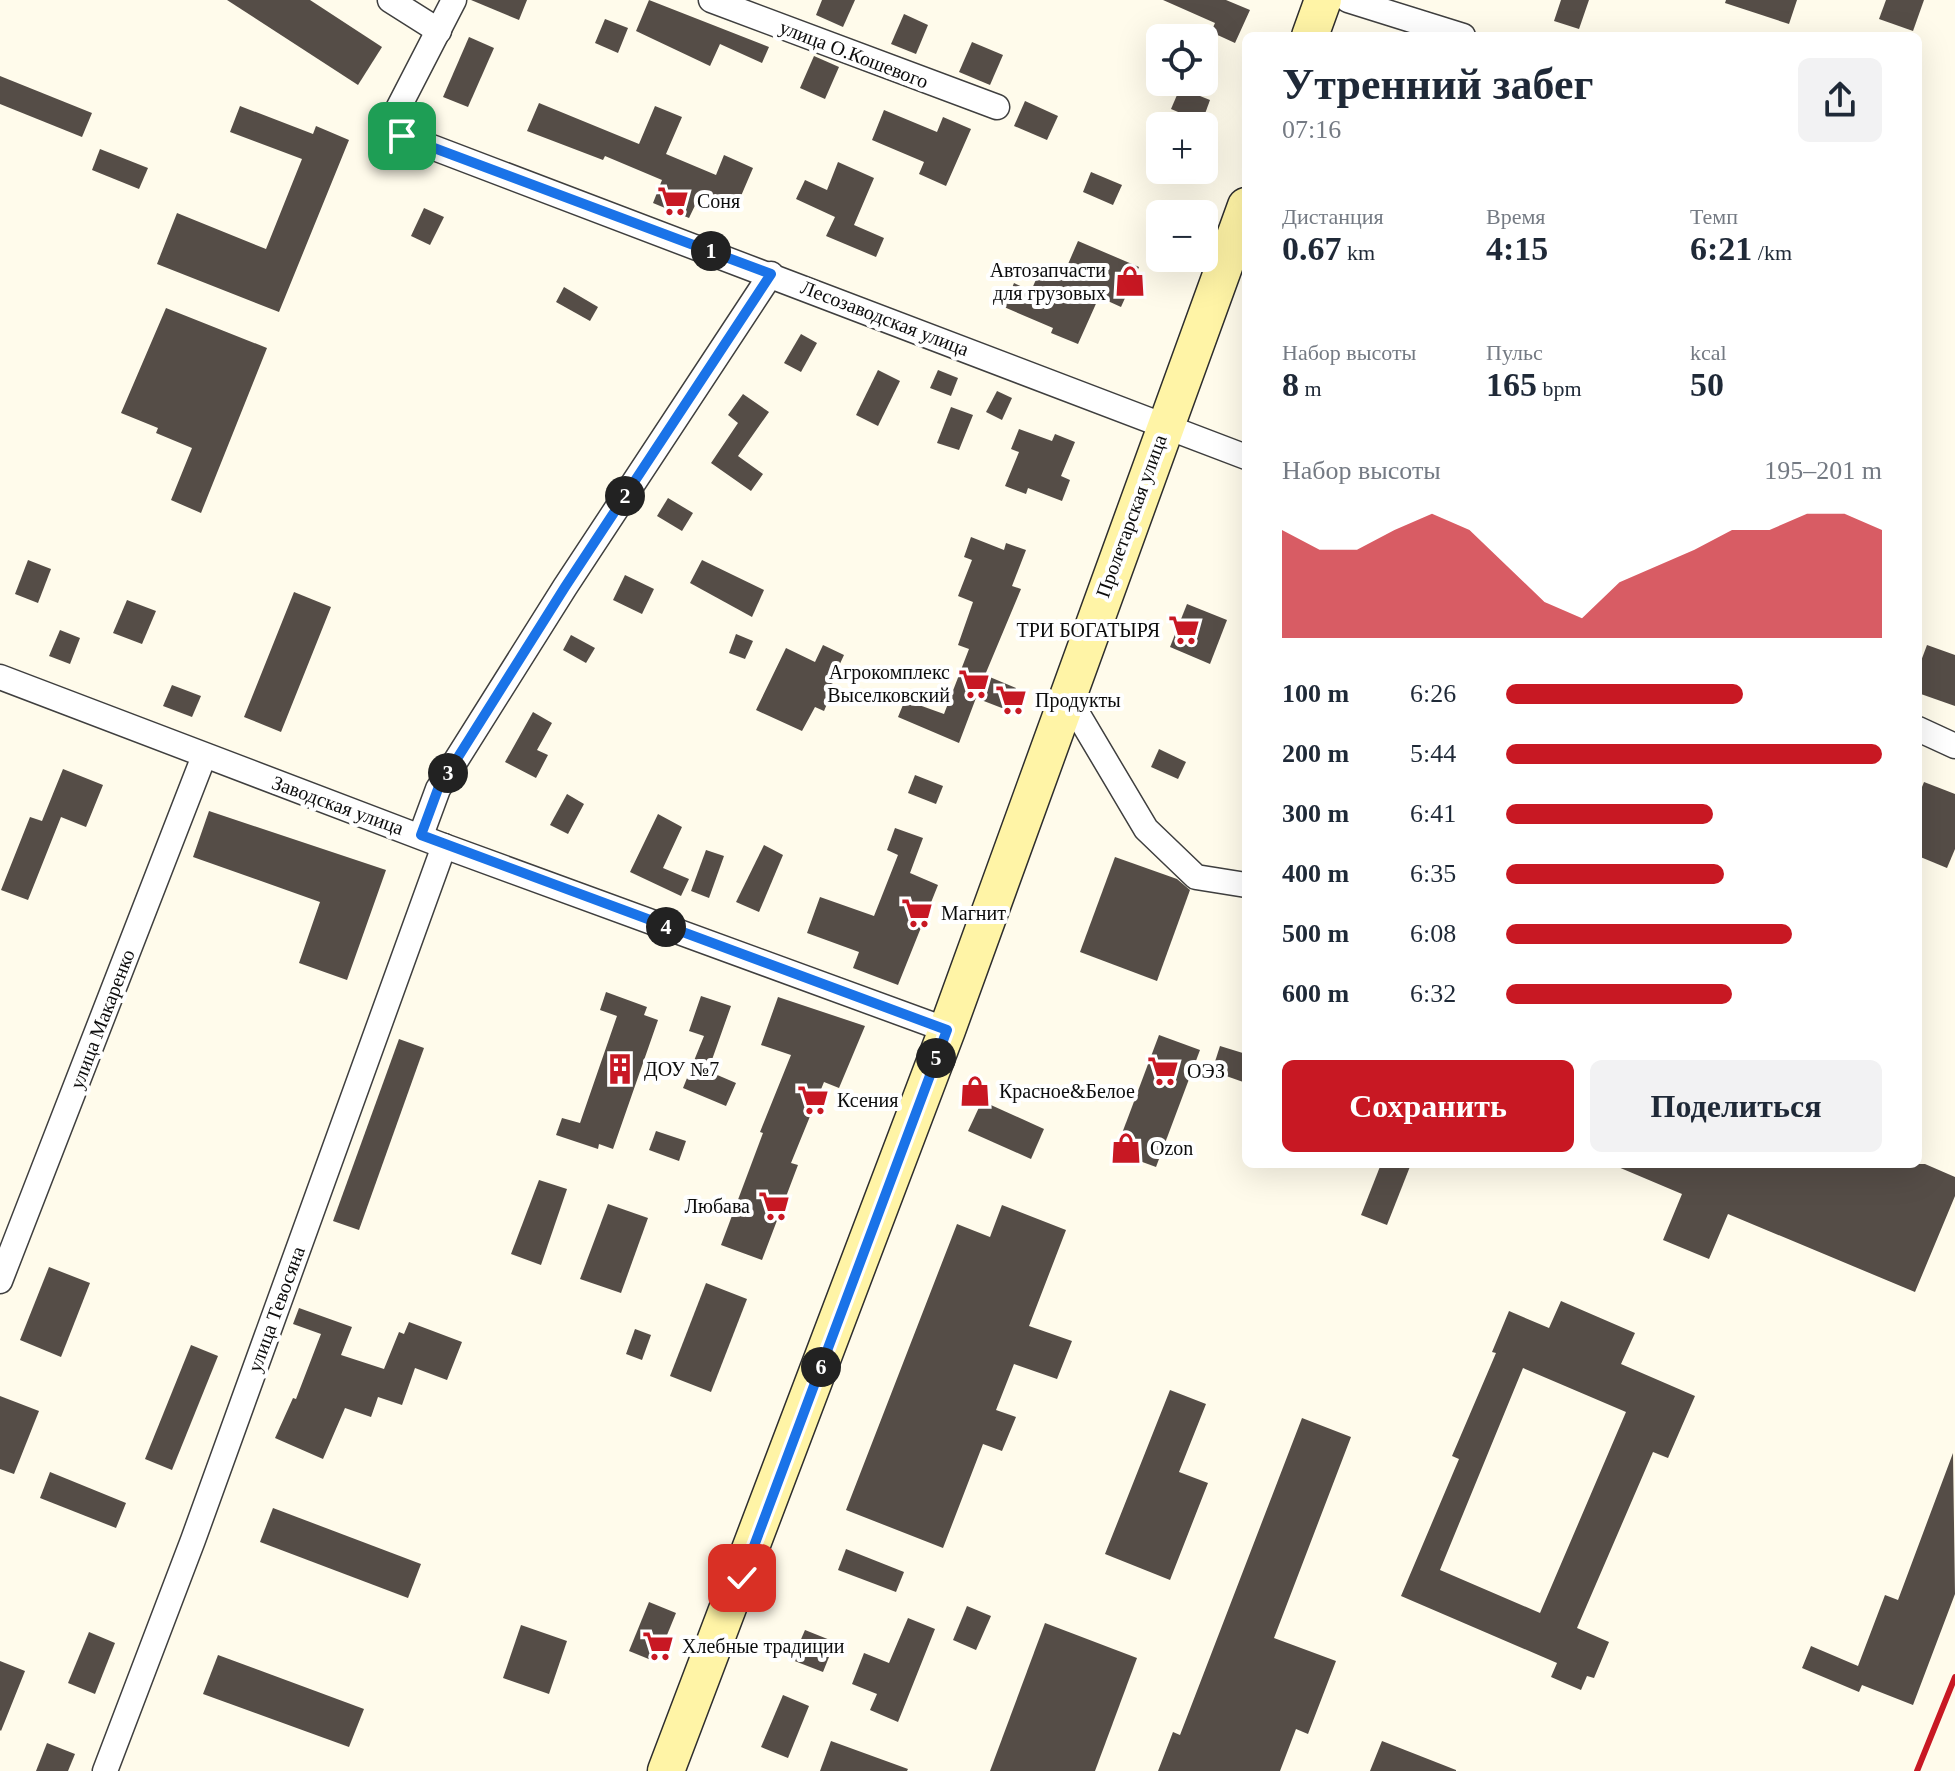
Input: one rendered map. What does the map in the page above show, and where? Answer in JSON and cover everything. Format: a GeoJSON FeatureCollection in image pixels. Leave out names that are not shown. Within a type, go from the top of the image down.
{"type":"FeatureCollection","features":[{"type":"Feature","properties":{"kind":"street"},"geometry":{"type":"LineString","coordinates":[[390,0],[439,31],[454,0]]}},
{"type":"Feature","properties":{"kind":"street","name":"улица О.Кошевого"},"geometry":{"type":"LineString","coordinates":[[711,0],[997,107]]}},
{"type":"Feature","properties":{"kind":"street"},"geometry":{"type":"LineString","coordinates":[[1311,32],[1323,0]]}},
{"type":"Feature","properties":{"kind":"street"},"geometry":{"type":"LineString","coordinates":[[1348,0],[1450,32]]}},
{"type":"Feature","properties":{"kind":"street","name":"Лесозаводская улица"},"geometry":{"type":"LineString","coordinates":[[439,31],[387,130],[1242,455]]}},
{"type":"Feature","properties":{"kind":"street","name":"Пролетарская улица"},"geometry":{"type":"LineString","coordinates":[[666,1771],[947,1030],[1242,217]]}},
{"type":"Feature","properties":{"kind":"street"},"geometry":{"type":"LineString","coordinates":[[421,835],[438,789],[565,587],[771,274]]}},
{"type":"Feature","properties":{"kind":"street","name":"Заводская улица"},"geometry":{"type":"LineString","coordinates":[[0,677],[444,846],[947,1030]]}},
{"type":"Feature","properties":{"kind":"street"},"geometry":{"type":"LineString","coordinates":[[1067,696],[1146,829],[1196,877],[1242,884]]}},
{"type":"Feature","properties":{"kind":"street"},"geometry":{"type":"LineString","coordinates":[[1922,731],[1955,746]]}},
{"type":"Feature","properties":{"kind":"street","name":"улица Макаренко"},"geometry":{"type":"LineString","coordinates":[[0,1281],[204,756]]}},
{"type":"Feature","properties":{"kind":"street","name":"улица Тевосяна"},"geometry":{"type":"LineString","coordinates":[[105,1771],[193,1540],[444,846]]}},
{"type":"Feature","properties":{"kind":"building"},"geometry":{"type":"Polygon","coordinates":[[[227,0],[310,0],[382,47],[358,85],[227,0]]]}},
{"type":"Feature","properties":{"kind":"building"},"geometry":{"type":"Polygon","coordinates":[[[471,0],[527,0],[519,20],[471,0]]]}},
{"type":"Feature","properties":{"kind":"building"},"geometry":{"type":"Polygon","coordinates":[[[649,0],[769,47],[762,63],[720,44],[710,66],[636,31],[649,0]]]}},
{"type":"Feature","properties":{"kind":"building"},"geometry":{"type":"Polygon","coordinates":[[[822,0],[855,0],[843,27],[816,15],[822,0]]]}},
{"type":"Feature","properties":{"kind":"building"},"geometry":{"type":"Polygon","coordinates":[[[1163,0],[1226,0],[1250,10],[1235,43],[1218,35],[1218,24],[1163,0]]]}},
{"type":"Feature","properties":{"kind":"building"},"geometry":{"type":"Polygon","coordinates":[[[1561,0],[1589,0],[1579,29],[1554,21],[1561,0]]]}},
{"type":"Feature","properties":{"kind":"building"},"geometry":{"type":"Polygon","coordinates":[[[1726,0],[1797,0],[1789,24],[1725,3],[1726,0]]]}},
{"type":"Feature","properties":{"kind":"building"},"geometry":{"type":"Polygon","coordinates":[[[1886,0],[1924,0],[1913,31],[1879,19],[1886,0]]]}},
{"type":"Feature","properties":{"kind":"building"},"geometry":{"type":"Polygon","coordinates":[[[904,14],[928,25],[916,54],[891,44],[904,14]]]}},
{"type":"Feature","properties":{"kind":"building"},"geometry":{"type":"Polygon","coordinates":[[[605,19],[628,28],[618,53],[595,43],[605,19]]]}},
{"type":"Feature","properties":{"kind":"building"},"geometry":{"type":"Polygon","coordinates":[[[469,37],[494,48],[468,107],[443,97],[469,37]]]}},
{"type":"Feature","properties":{"kind":"building"},"geometry":{"type":"Polygon","coordinates":[[[972,42],[1003,55],[990,85],[959,72],[972,42]]]}},
{"type":"Feature","properties":{"kind":"building"},"geometry":{"type":"Polygon","coordinates":[[[814,56],[839,67],[825,99],[800,88],[814,56]]]}},
{"type":"Feature","properties":{"kind":"building"},"geometry":{"type":"Polygon","coordinates":[[[0,76],[92,113],[82,137],[0,104],[0,76]]]}},
{"type":"Feature","properties":{"kind":"building"},"geometry":{"type":"Polygon","coordinates":[[[1177,96],[1200,96],[1210,100],[1206,112],[1171,109],[1177,96]]]}},
{"type":"Feature","properties":{"kind":"building"},"geometry":{"type":"Polygon","coordinates":[[[1025,101],[1058,116],[1047,140],[1014,126],[1025,101]]]}},
{"type":"Feature","properties":{"kind":"building"},"geometry":{"type":"Polygon","coordinates":[[[539,103],[639,144],[655,106],[682,117],[666,154],[716,175],[724,155],[753,168],[735,210],[700,195],[689,218],[653,203],[662,180],[605,156],[603,160],[527,131],[539,103]]]}},
{"type":"Feature","properties":{"kind":"building"},"geometry":{"type":"Polygon","coordinates":[[[240,106],[313,134],[316,126],[349,140],[279,312],[157,264],[177,213],[266,249],[302,159],[230,132],[240,106]]]}},
{"type":"Feature","properties":{"kind":"building"},"geometry":{"type":"Polygon","coordinates":[[[884,110],[937,132],[943,117],[971,129],[946,186],[919,174],[924,162],[872,140],[884,110]]]}},
{"type":"Feature","properties":{"kind":"building"},"geometry":{"type":"Polygon","coordinates":[[[100,149],[148,168],[139,189],[92,170],[100,149]]]}},
{"type":"Feature","properties":{"kind":"building"},"geometry":{"type":"Polygon","coordinates":[[[838,162],[874,178],[854,225],[884,238],[876,257],[826,236],[835,217],[796,199],[805,180],[827,190],[838,162]]]}},
{"type":"Feature","properties":{"kind":"building"},"geometry":{"type":"Polygon","coordinates":[[[1091,172],[1122,185],[1113,205],[1083,192],[1091,172]]]}},
{"type":"Feature","properties":{"kind":"building"},"geometry":{"type":"Polygon","coordinates":[[[424,208],[444,217],[430,245],[411,236],[424,208]]]}},
{"type":"Feature","properties":{"kind":"building"},"geometry":{"type":"Polygon","coordinates":[[[1078,241],[1139,267],[1121,307],[1099,297],[1078,344],[1051,333],[1053,328],[1004,307],[1014,283],[1031,291],[1041,268],[1062,278],[1078,241]]]}},
{"type":"Feature","properties":{"kind":"building"},"geometry":{"type":"Polygon","coordinates":[[[564,287],[598,307],[590,321],[556,302],[564,287]]]}},
{"type":"Feature","properties":{"kind":"building"},"geometry":{"type":"Polygon","coordinates":[[[166,308],[267,348],[201,513],[171,500],[192,448],[156,433],[158,428],[121,413],[166,308]]]}},
{"type":"Feature","properties":{"kind":"building"},"geometry":{"type":"Polygon","coordinates":[[[801,334],[817,343],[801,372],[784,363],[801,334]]]}},
{"type":"Feature","properties":{"kind":"building"},"geometry":{"type":"Polygon","coordinates":[[[878,370],[900,381],[878,426],[856,415],[878,370]]]}},
{"type":"Feature","properties":{"kind":"building"},"geometry":{"type":"Polygon","coordinates":[[[938,370],[958,378],[951,396],[930,388],[938,370]]]}},
{"type":"Feature","properties":{"kind":"building"},"geometry":{"type":"Polygon","coordinates":[[[997,391],[1012,398],[1002,420],[986,412],[997,391]]]}},
{"type":"Feature","properties":{"kind":"building"},"geometry":{"type":"Polygon","coordinates":[[[743,394],[769,412],[738,456],[763,474],[751,491],[711,463],[738,423],[728,415],[743,394]]]}},
{"type":"Feature","properties":{"kind":"building"},"geometry":{"type":"Polygon","coordinates":[[[951,407],[973,415],[959,450],[937,443],[951,407]]]}},
{"type":"Feature","properties":{"kind":"building"},"geometry":{"type":"Polygon","coordinates":[[[1019,429],[1052,441],[1055,434],[1075,442],[1061,476],[1070,480],[1062,501],[1028,488],[1026,494],[1005,486],[1019,452],[1011,449],[1019,429]]]}},
{"type":"Feature","properties":{"kind":"building"},"geometry":{"type":"Polygon","coordinates":[[[668,498],[693,513],[682,531],[657,516],[668,498]]]}},
{"type":"Feature","properties":{"kind":"building"},"geometry":{"type":"Polygon","coordinates":[[[971,537],[1004,550],[1006,543],[1026,550],[1012,586],[1021,589],[985,675],[1016,688],[1007,710],[976,698],[959,743],[898,717],[905,700],[944,714],[969,649],[958,645],[973,602],[958,596],[972,560],[964,557],[971,537]]]}},
{"type":"Feature","properties":{"kind":"building"},"geometry":{"type":"Polygon","coordinates":[[[28,560],[51,569],[38,603],[15,594],[28,560]]]}},
{"type":"Feature","properties":{"kind":"building"},"geometry":{"type":"Polygon","coordinates":[[[702,560],[764,590],[752,617],[690,583],[702,560]]]}},
{"type":"Feature","properties":{"kind":"building"},"geometry":{"type":"Polygon","coordinates":[[[625,575],[654,589],[642,614],[613,600],[625,575]]]}},
{"type":"Feature","properties":{"kind":"building"},"geometry":{"type":"Polygon","coordinates":[[[294,592],[331,607],[281,732],[244,717],[294,592]]]}},
{"type":"Feature","properties":{"kind":"building"},"geometry":{"type":"Polygon","coordinates":[[[127,600],[156,611],[142,644],[113,633],[127,600]]]}},
{"type":"Feature","properties":{"kind":"building"},"geometry":{"type":"Polygon","coordinates":[[[1187,604],[1227,620],[1210,664],[1170,647],[1187,604]]]}},
{"type":"Feature","properties":{"kind":"building"},"geometry":{"type":"Polygon","coordinates":[[[60,630],[80,638],[70,664],[49,656],[60,630]]]}},
{"type":"Feature","properties":{"kind":"building"},"geometry":{"type":"Polygon","coordinates":[[[736,634],[753,641],[745,659],[729,653],[736,634]]]}},
{"type":"Feature","properties":{"kind":"building"},"geometry":{"type":"Polygon","coordinates":[[[571,635],[595,648],[586,663],[563,650],[571,635]]]}},
{"type":"Feature","properties":{"kind":"building"},"geometry":{"type":"Polygon","coordinates":[[[823,645],[844,655],[831,683],[835,685],[824,711],[815,707],[802,731],[756,710],[786,648],[815,662],[823,645]]]}},
{"type":"Feature","properties":{"kind":"building"},"geometry":{"type":"Polygon","coordinates":[[[1927,645],[1955,655],[1955,706],[1922,694],[1922,658],[1927,645]]]}},
{"type":"Feature","properties":{"kind":"building"},"geometry":{"type":"Polygon","coordinates":[[[172,685],[201,696],[192,717],[163,706],[172,685]]]}},
{"type":"Feature","properties":{"kind":"building"},"geometry":{"type":"Polygon","coordinates":[[[533,712],[552,723],[537,750],[548,755],[536,778],[505,762],[533,712]]]}},
{"type":"Feature","properties":{"kind":"building"},"geometry":{"type":"Polygon","coordinates":[[[1159,749],[1186,762],[1178,779],[1151,767],[1159,749]]]}},
{"type":"Feature","properties":{"kind":"building"},"geometry":{"type":"Polygon","coordinates":[[[63,769],[103,785],[86,827],[61,817],[28,900],[1,890],[30,817],[42,821],[63,769]]]}},
{"type":"Feature","properties":{"kind":"building"},"geometry":{"type":"Polygon","coordinates":[[[915,775],[943,786],[936,804],[908,793],[915,775]]]}},
{"type":"Feature","properties":{"kind":"building"},"geometry":{"type":"Polygon","coordinates":[[[1924,782],[1955,794],[1955,849],[1947,868],[1922,858],[1924,782]]]}},
{"type":"Feature","properties":{"kind":"building"},"geometry":{"type":"Polygon","coordinates":[[[567,794],[584,804],[568,834],[550,825],[567,794]]]}},
{"type":"Feature","properties":{"kind":"building"},"geometry":{"type":"Polygon","coordinates":[[[209,811],[386,870],[347,980],[299,963],[320,902],[193,857],[209,811]]]}},
{"type":"Feature","properties":{"kind":"building"},"geometry":{"type":"Polygon","coordinates":[[[658,814],[682,827],[663,868],[689,879],[681,896],[630,872],[658,814]]]}},
{"type":"Feature","properties":{"kind":"building"},"geometry":{"type":"Polygon","coordinates":[[[895,828],[923,838],[910,873],[938,885],[898,985],[853,968],[859,952],[807,933],[820,897],[874,916],[898,855],[887,850],[895,828]]]}},
{"type":"Feature","properties":{"kind":"building"},"geometry":{"type":"Polygon","coordinates":[[[764,845],[783,855],[759,912],[736,902],[764,845]]]}},
{"type":"Feature","properties":{"kind":"building"},"geometry":{"type":"Polygon","coordinates":[[[706,850],[724,856],[709,898],[691,891],[706,850]]]}},
{"type":"Feature","properties":{"kind":"building"},"geometry":{"type":"Polygon","coordinates":[[[1115,857],[1177,879],[1190,890],[1157,981],[1080,952],[1115,857]]]}},
{"type":"Feature","properties":{"kind":"building","name":"ДОУ №7"},"geometry":{"type":"Polygon","coordinates":[[[606,992],[647,1007],[644,1015],[658,1020],[613,1149],[599,1144],[598,1149],[556,1135],[562,1118],[580,1123],[617,1016],[600,1010],[606,992]]]}},
{"type":"Feature","properties":{"kind":"building"},"geometry":{"type":"Polygon","coordinates":[[[701,996],[731,1006],[708,1071],[736,1083],[726,1106],[683,1088],[704,1036],[689,1031],[701,996]]]}},
{"type":"Feature","properties":{"kind":"building"},"geometry":{"type":"Polygon","coordinates":[[[778,997],[865,1026],[839,1088],[824,1082],[791,1163],[798,1165],[762,1260],[721,1245],[763,1133],[760,1132],[791,1055],[761,1045],[778,997]]]}},
{"type":"Feature","properties":{"kind":"building"},"geometry":{"type":"Polygon","coordinates":[[[1159,1035],[1200,1050],[1156,1167],[1115,1152],[1159,1035]]]}},
{"type":"Feature","properties":{"kind":"building"},"geometry":{"type":"Polygon","coordinates":[[[399,1039],[424,1048],[359,1230],[333,1221],[399,1039]]]}},
{"type":"Feature","properties":{"kind":"building"},"geometry":{"type":"Polygon","coordinates":[[[1220,1046],[1242,1053],[1242,1082],[1212,1071],[1220,1046]]]}},
{"type":"Feature","properties":{"kind":"building"},"geometry":{"type":"Polygon","coordinates":[[[982,1101],[1044,1129],[1031,1159],[968,1131],[982,1101]]]}},
{"type":"Feature","properties":{"kind":"building"},"geometry":{"type":"Polygon","coordinates":[[[656,1131],[686,1141],[679,1161],[649,1150],[656,1131]]]}},
{"type":"Feature","properties":{"kind":"building"},"geometry":{"type":"Polygon","coordinates":[[[1925,1164],[1955,1177],[1955,1196],[1915,1292],[1728,1214],[1709,1259],[1663,1240],[1682,1194],[1620,1168],[1922,1168],[1925,1164]]]}},
{"type":"Feature","properties":{"kind":"building"},"geometry":{"type":"Polygon","coordinates":[[[1379,1168],[1409,1168],[1387,1225],[1361,1215],[1379,1168]]]}},
{"type":"Feature","properties":{"kind":"building"},"geometry":{"type":"Polygon","coordinates":[[[539,1180],[567,1189],[541,1265],[511,1254],[539,1180]]]}},
{"type":"Feature","properties":{"kind":"building"},"geometry":{"type":"Polygon","coordinates":[[[608,1204],[648,1218],[621,1293],[580,1279],[608,1204]]]}},
{"type":"Feature","properties":{"kind":"building"},"geometry":{"type":"Polygon","coordinates":[[[1002,1205],[1066,1230],[1029,1326],[1072,1341],[1057,1379],[1014,1364],[996,1410],[1016,1417],[1002,1451],[983,1444],[943,1548],[846,1510],[957,1224],[990,1237],[1002,1205]]]}},
{"type":"Feature","properties":{"kind":"building"},"geometry":{"type":"Polygon","coordinates":[[[49,1267],[90,1283],[61,1357],[20,1340],[49,1267]]]}},
{"type":"Feature","properties":{"kind":"building"},"geometry":{"type":"Polygon","coordinates":[[[706,1283],[747,1299],[711,1392],[670,1376],[706,1283]]]}},
{"type":"Feature","properties":{"kind":"building"},"geometry":{"type":"Polygon","coordinates":[[[1561,1301],[1635,1333],[1621,1364],[1695,1396],[1668,1458],[1653,1452],[1577,1628],[1609,1642],[1594,1678],[1587,1676],[1581,1690],[1551,1677],[1557,1663],[1401,1596],[1459,1459],[1452,1456],[1496,1353],[1492,1352],[1509,1311],[1549,1328],[1561,1301]],[[1523,1368],[1440,1570],[1540,1613],[1626,1412],[1523,1368]]]}},
{"type":"Feature","properties":{"kind":"building"},"geometry":{"type":"Polygon","coordinates":[[[299,1308],[352,1327],[341,1355],[384,1369],[399,1332],[404,1334],[409,1322],[462,1342],[447,1380],[415,1368],[402,1405],[378,1397],[371,1417],[345,1408],[323,1459],[275,1438],[293,1398],[296,1399],[321,1334],[293,1324],[299,1308]]]}},
{"type":"Feature","properties":{"kind":"building"},"geometry":{"type":"Polygon","coordinates":[[[635,1329],[651,1335],[642,1360],[626,1354],[635,1329]]]}},
{"type":"Feature","properties":{"kind":"building"},"geometry":{"type":"Polygon","coordinates":[[[191,1345],[218,1356],[172,1470],[145,1459],[191,1345]]]}},
{"type":"Feature","properties":{"kind":"building"},"geometry":{"type":"Polygon","coordinates":[[[1170,1390],[1206,1404],[1179,1472],[1208,1483],[1170,1580],[1105,1554],[1170,1390]]]}},
{"type":"Feature","properties":{"kind":"building"},"geometry":{"type":"Polygon","coordinates":[[[0,1396],[39,1411],[14,1474],[0,1469],[0,1396]]]}},
{"type":"Feature","properties":{"kind":"building"},"geometry":{"type":"Polygon","coordinates":[[[1302,1418],[1351,1437],[1274,1638],[1336,1661],[1308,1734],[1296,1729],[1280,1771],[1158,1771],[1173,1732],[1180,1735],[1302,1418]]]}},
{"type":"Feature","properties":{"kind":"building"},"geometry":{"type":"Polygon","coordinates":[[[1953,1453],[1955,1594],[1913,1705],[1862,1685],[1859,1692],[1802,1668],[1811,1646],[1858,1666],[1885,1595],[1898,1600],[1953,1453]]]}},
{"type":"Feature","properties":{"kind":"building"},"geometry":{"type":"Polygon","coordinates":[[[50,1472],[126,1503],[116,1528],[40,1498],[50,1472]]]}},
{"type":"Feature","properties":{"kind":"building"},"geometry":{"type":"Polygon","coordinates":[[[273,1508],[421,1564],[408,1598],[260,1542],[273,1508]]]}},
{"type":"Feature","properties":{"kind":"building"},"geometry":{"type":"Polygon","coordinates":[[[846,1549],[904,1572],[896,1592],[838,1570],[846,1549]]]}},
{"type":"Feature","properties":{"kind":"building"},"geometry":{"type":"Polygon","coordinates":[[[649,1602],[676,1613],[656,1662],[629,1651],[649,1602]]]}},
{"type":"Feature","properties":{"kind":"building"},"geometry":{"type":"Polygon","coordinates":[[[967,1606],[991,1616],[976,1650],[953,1640],[967,1606]]]}},
{"type":"Feature","properties":{"kind":"building"},"geometry":{"type":"Polygon","coordinates":[[[908,1618],[935,1629],[898,1722],[870,1710],[877,1694],[852,1684],[864,1653],[889,1663],[908,1618]]]}},
{"type":"Feature","properties":{"kind":"building"},"geometry":{"type":"Polygon","coordinates":[[[1045,1623],[1137,1658],[1095,1771],[990,1771],[1045,1623]]]}},
{"type":"Feature","properties":{"kind":"building"},"geometry":{"type":"Polygon","coordinates":[[[521,1625],[567,1641],[549,1694],[503,1678],[521,1625]]]}},
{"type":"Feature","properties":{"kind":"building"},"geometry":{"type":"Polygon","coordinates":[[[805,1630],[835,1642],[823,1672],[792,1660],[805,1630]]]}},
{"type":"Feature","properties":{"kind":"building"},"geometry":{"type":"Polygon","coordinates":[[[89,1632],[115,1643],[95,1694],[68,1683],[89,1632]]]}},
{"type":"Feature","properties":{"kind":"building"},"geometry":{"type":"Polygon","coordinates":[[[218,1655],[364,1709],[349,1747],[203,1694],[218,1655]]]}},
{"type":"Feature","properties":{"kind":"building"},"geometry":{"type":"Polygon","coordinates":[[[0,1661],[25,1671],[1,1731],[0,1730],[0,1661]]]}},
{"type":"Feature","properties":{"kind":"building"},"geometry":{"type":"Polygon","coordinates":[[[783,1695],[809,1706],[788,1758],[761,1747],[783,1695]]]}},
{"type":"Feature","properties":{"kind":"building"},"geometry":{"type":"Polygon","coordinates":[[[831,1741],[908,1769],[820,1771],[831,1741]]]}},
{"type":"Feature","properties":{"kind":"building"},"geometry":{"type":"Polygon","coordinates":[[[1382,1741],[1456,1770],[1456,1771],[1370,1771],[1382,1741]]]}},
{"type":"Feature","properties":{"kind":"building"},"geometry":{"type":"Polygon","coordinates":[[[47,1743],[75,1754],[68,1771],[36,1771],[47,1743]]]}},
{"type":"Feature","properties":{"kind":"railway"},"geometry":{"type":"LineString","coordinates":[[1917,1771],[1955,1677]]}},
{"type":"Feature","properties":{"kind":"place","name":"Соня"},"geometry":{"type":"Point","coordinates":[673,201]}},
{"type":"Feature","properties":{"kind":"place","name":"Автозапчасти для грузовых"},"geometry":{"type":"Point","coordinates":[1130,281]}},
{"type":"Feature","properties":{"kind":"place","name":"ТРИ БОГАТЫРЯ"},"geometry":{"type":"Point","coordinates":[1184,630]}},
{"type":"Feature","properties":{"kind":"place","name":"Агрокомплекс Выселковский"},"geometry":{"type":"Point","coordinates":[974,684]}},
{"type":"Feature","properties":{"kind":"place","name":"Продукты"},"geometry":{"type":"Point","coordinates":[1011,700]}},
{"type":"Feature","properties":{"kind":"place","name":"Магнит"},"geometry":{"type":"Point","coordinates":[917,913]}},
{"type":"Feature","properties":{"kind":"place","name":"ДОУ №7"},"geometry":{"type":"Point","coordinates":[620,1069]}},
{"type":"Feature","properties":{"kind":"place","name":"ОЭЗ"},"geometry":{"type":"Point","coordinates":[1163,1071]}},
{"type":"Feature","properties":{"kind":"place","name":"Красное&Белое"},"geometry":{"type":"Point","coordinates":[975,1091]}},
{"type":"Feature","properties":{"kind":"place","name":"Ксения"},"geometry":{"type":"Point","coordinates":[813,1100]}},
{"type":"Feature","properties":{"kind":"place","name":"Ozon"},"geometry":{"type":"Point","coordinates":[1126,1148]}},
{"type":"Feature","properties":{"kind":"place","name":"Любава"},"geometry":{"type":"Point","coordinates":[774,1206]}},
{"type":"Feature","properties":{"kind":"place","name":"Хлебные традиции"},"geometry":{"type":"Point","coordinates":[658,1646]}},
{"type":"Feature","properties":{"kind":"route"},"geometry":{"type":"LineString","coordinates":[[402,136],[771,274],[565,587],[438,789],[421,835],[947,1030],[742,1578]]}}]}
